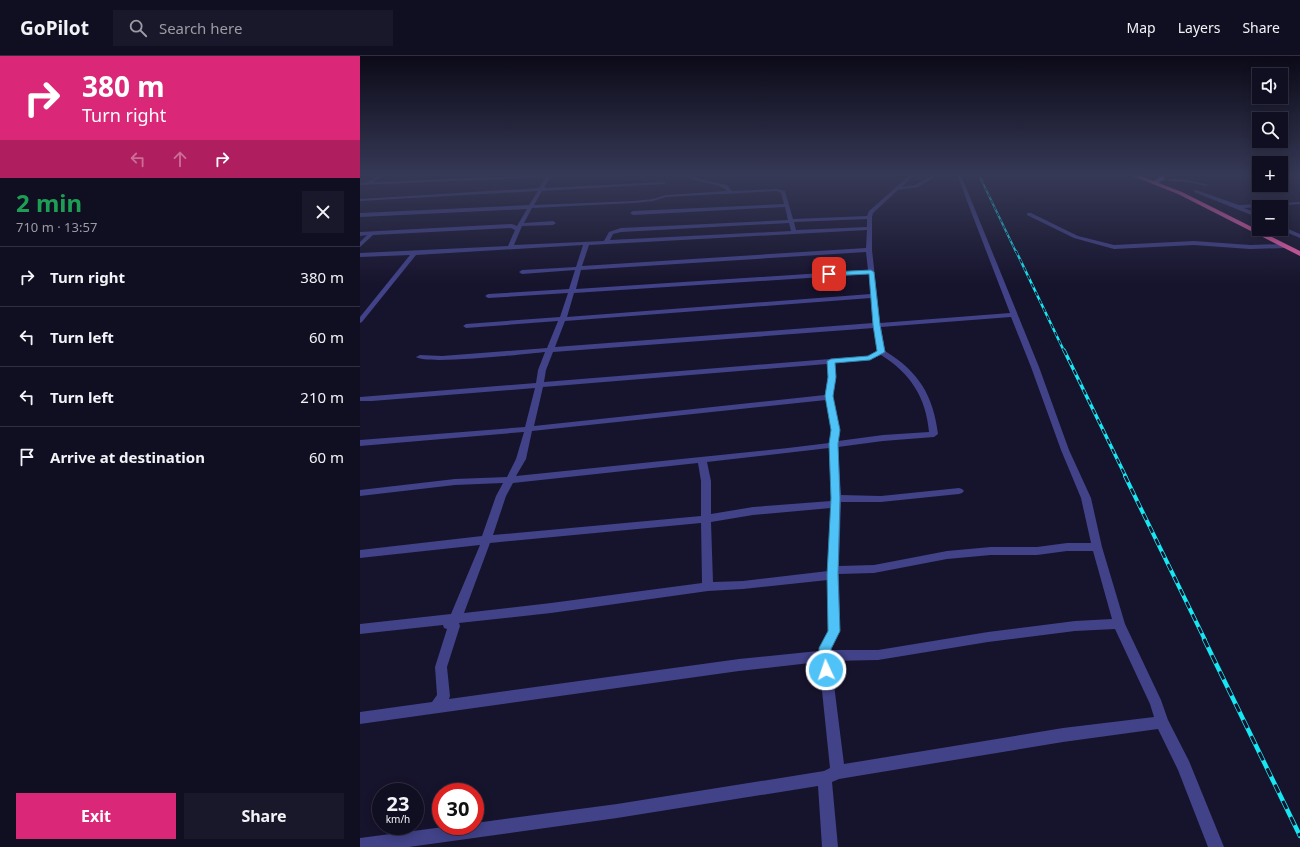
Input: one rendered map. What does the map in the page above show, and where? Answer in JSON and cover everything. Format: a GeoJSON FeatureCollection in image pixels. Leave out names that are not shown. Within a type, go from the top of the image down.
{"type":"FeatureCollection","features":[{"type":"Feature","properties":{"kind":"highway"},"geometry":{"type":"LineString","coordinates":[[1217,212],[1300,254]]}},
{"type":"Feature","properties":{"kind":"street"},"geometry":{"type":"LineString","coordinates":[[360,215],[426,212]]}},
{"type":"Feature","properties":{"kind":"street"},"geometry":{"type":"LineString","coordinates":[[512,247],[511,245],[519,227],[528,212]]}},
{"type":"Feature","properties":{"kind":"street"},"geometry":{"type":"LineString","coordinates":[[606,243],[611,233],[620,230],[742,212]]}},
{"type":"Feature","properties":{"kind":"street"},"geometry":{"type":"LineString","coordinates":[[789,212],[794,232]]}},
{"type":"Feature","properties":{"kind":"street"},"geometry":{"type":"LineString","coordinates":[[360,493],[443,484],[511,480],[934,434],[932,413],[916,381],[904,367],[881,352],[869,250],[869,217],[872,212]]}},
{"type":"Feature","properties":{"kind":"street"},"geometry":{"type":"LineString","coordinates":[[974,212],[1035,367],[1065,450],[1086,498],[1097,547],[1119,624],[1146,686],[1156,704],[1162,722],[1184,766],[1216,847]]}},
{"type":"Feature","properties":{"kind":"street"},"geometry":{"type":"LineString","coordinates":[[633,213],[792,221],[869,217]]}},
{"type":"Feature","properties":{"kind":"street"},"geometry":{"type":"LineString","coordinates":[[1030,214],[1076,237],[1114,247],[1194,242],[1250,247],[1284,246]]}},
{"type":"Feature","properties":{"kind":"street"},"geometry":{"type":"LineString","coordinates":[[360,234],[512,226],[519,227],[553,223]]}},
{"type":"Feature","properties":{"kind":"street"},"geometry":{"type":"LineString","coordinates":[[360,255],[870,228]]}},
{"type":"Feature","properties":{"kind":"street"},"geometry":{"type":"LineString","coordinates":[[1288,231],[1300,236]]}},
{"type":"Feature","properties":{"kind":"street"},"geometry":{"type":"LineString","coordinates":[[360,245],[372,233]]}},
{"type":"Feature","properties":{"kind":"street"},"geometry":{"type":"LineString","coordinates":[[437,706],[444,696],[440,668],[454,626],[452,624],[448,624],[473,578],[501,496],[521,459],[543,366],[562,319],[586,244]]}},
{"type":"Feature","properties":{"kind":"street"},"geometry":{"type":"LineString","coordinates":[[522,272],[869,250]]}},
{"type":"Feature","properties":{"kind":"street"},"geometry":{"type":"LineString","coordinates":[[360,321],[412,255],[412,253]]}},
{"type":"Feature","properties":{"kind":"street"},"geometry":{"type":"LineString","coordinates":[[488,296],[871,272]]}},
{"type":"Feature","properties":{"kind":"street"},"geometry":{"type":"LineString","coordinates":[[466,326],[874,296]]}},
{"type":"Feature","properties":{"kind":"street"},"geometry":{"type":"LineString","coordinates":[[420,357],[442,358],[1014,315]]}},
{"type":"Feature","properties":{"kind":"street"},"geometry":{"type":"LineString","coordinates":[[360,398],[372,399],[539,386],[870,358],[881,352]]}},
{"type":"Feature","properties":{"kind":"street"},"geometry":{"type":"LineString","coordinates":[[830,847],[832,775],[824,656],[825,648],[834,631],[833,573],[835,501],[833,444],[836,430],[829,396],[832,377],[831,361]]}},
{"type":"Feature","properties":{"kind":"street"},"geometry":{"type":"LineString","coordinates":[[360,442],[529,429],[829,396]]}},
{"type":"Feature","properties":{"kind":"street"},"geometry":{"type":"LineString","coordinates":[[702,460],[706,481],[707,501],[706,519],[708,587]]}},
{"type":"Feature","properties":{"kind":"street"},"geometry":{"type":"LineString","coordinates":[[360,554],[486,540],[706,519],[753,511],[835,501],[881,499],[959,491]]}},
{"type":"Feature","properties":{"kind":"street"},"geometry":{"type":"LineString","coordinates":[[360,629],[550,608],[708,587],[750,584],[874,569],[947,555],[991,551],[1037,551],[1067,547],[1097,547]]}},
{"type":"Feature","properties":{"kind":"street"},"geometry":{"type":"LineString","coordinates":[[360,718],[437,706],[739,665],[824,656],[878,655],[988,637],[1075,626],[1119,624]]}},
{"type":"Feature","properties":{"kind":"street"},"geometry":{"type":"LineString","coordinates":[[360,846],[617,811],[1063,735],[1162,722]]}},
{"type":"Feature","properties":{"kind":"railway"},"geometry":{"type":"LineString","coordinates":[[997,212],[1016,252]]}},
{"type":"Feature","properties":{"kind":"railway"},"geometry":{"type":"LineString","coordinates":[[1016,251],[1064,351]]}},
{"type":"Feature","properties":{"kind":"railway"},"geometry":{"type":"LineString","coordinates":[[1064,350],[1126,477]]}},
{"type":"Feature","properties":{"kind":"railway"},"geometry":{"type":"LineString","coordinates":[[1125,476],[1205,640]]}},
{"type":"Feature","properties":{"kind":"railway"},"geometry":{"type":"LineString","coordinates":[[1204,639],[1300,836]]}},
{"type":"Feature","properties":{"kind":"route"},"geometry":{"type":"LineString","coordinates":[[826,670],[824,656],[825,648],[834,631],[833,575],[836,498],[833,444],[836,430],[829,396],[832,377],[831,361],[870,358],[881,352],[871,272],[829,274]]}}]}
